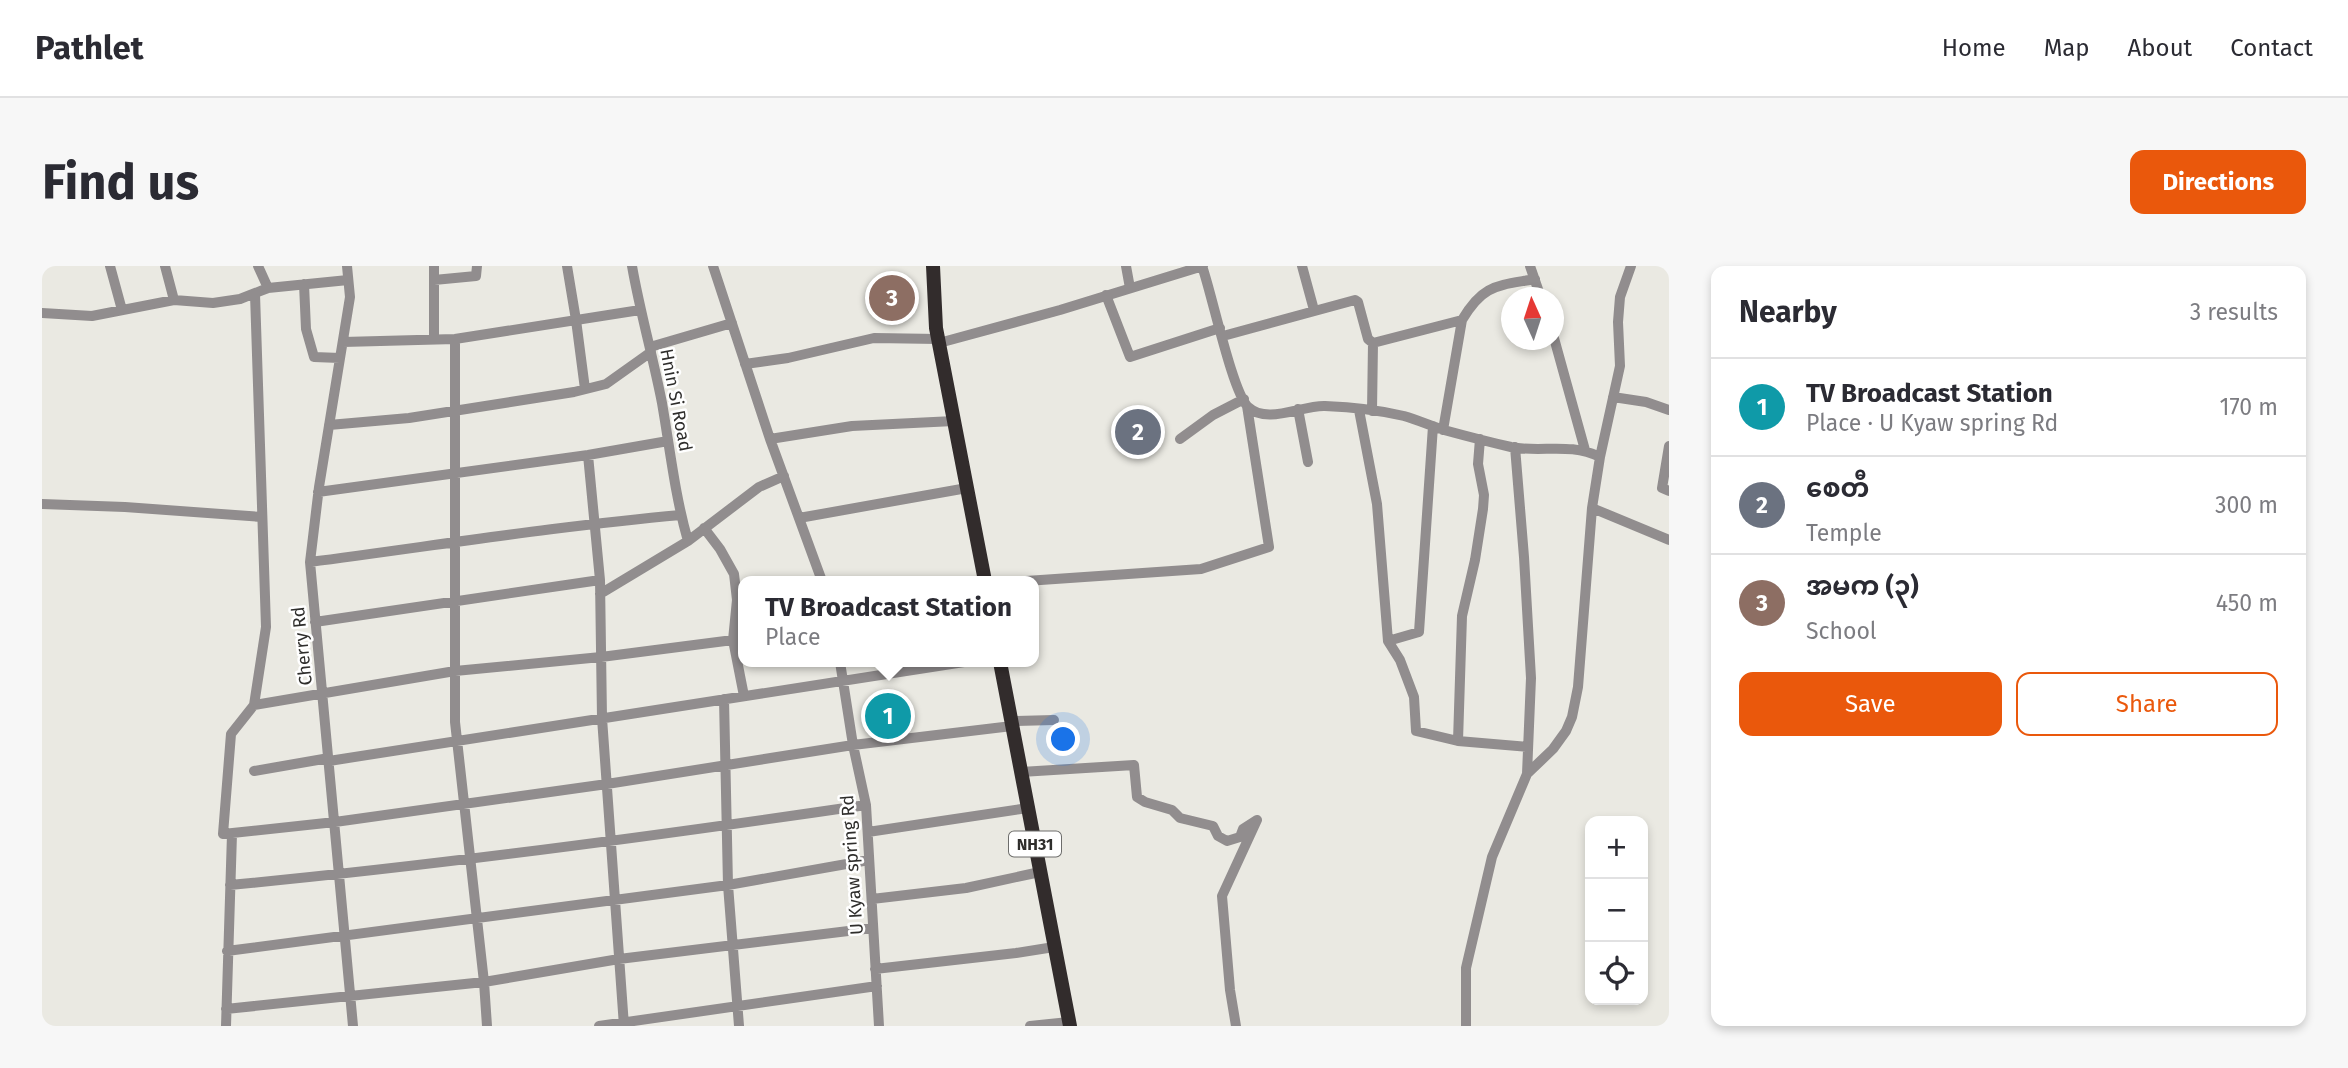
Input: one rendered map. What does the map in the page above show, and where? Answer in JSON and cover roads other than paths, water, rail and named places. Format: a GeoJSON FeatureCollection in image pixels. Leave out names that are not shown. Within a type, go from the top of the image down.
{"type":"FeatureCollection","features":[{"type":"Feature","properties":{"kind":"highway"},"geometry":{"type":"LineString","coordinates":[[933,266],[939,341],[984,576]]}},
{"type":"Feature","properties":{"kind":"highway","name":"NH31"},"geometry":{"type":"LineString","coordinates":[[1001,667],[1069,1024]]}},
{"type":"Feature","properties":{"kind":"street"},"geometry":{"type":"LineString","coordinates":[[110,266],[121,310]]}},
{"type":"Feature","properties":{"kind":"street"},"geometry":{"type":"LineString","coordinates":[[165,266],[174,300]]}},
{"type":"Feature","properties":{"kind":"street"},"geometry":{"type":"LineString","coordinates":[[258,266],[268,288]]}},
{"type":"Feature","properties":{"kind":"street","name":"Cherry Rd"},"geometry":{"type":"LineString","coordinates":[[347,266],[350,298],[318,492],[310,562],[354,1026]]}},
{"type":"Feature","properties":{"kind":"street"},"geometry":{"type":"LineString","coordinates":[[434,266],[434,339]]}},
{"type":"Feature","properties":{"kind":"street"},"geometry":{"type":"LineString","coordinates":[[434,280],[476,276],[477,266]]}},
{"type":"Feature","properties":{"kind":"street"},"geometry":{"type":"LineString","coordinates":[[567,266],[585,389]]}},
{"type":"Feature","properties":{"kind":"street","name":"Hnin Si Road"},"geometry":{"type":"LineString","coordinates":[[632,266],[688,541]]}},
{"type":"Feature","properties":{"kind":"street"},"geometry":{"type":"LineString","coordinates":[[713,266],[820,576]]}},
{"type":"Feature","properties":{"kind":"street"},"geometry":{"type":"LineString","coordinates":[[1126,266],[1130,288]]}},
{"type":"Feature","properties":{"kind":"street"},"geometry":{"type":"LineString","coordinates":[[746,364],[788,358],[874,338],[939,341],[1202,266],[1237,387],[1246,403],[1269,547],[1201,569],[1039,580]]}},
{"type":"Feature","properties":{"kind":"street"},"geometry":{"type":"LineString","coordinates":[[1302,266],[1314,310]]}},
{"type":"Feature","properties":{"kind":"street"},"geometry":{"type":"LineString","coordinates":[[1530,266],[1538,287]]}},
{"type":"Feature","properties":{"kind":"street"},"geometry":{"type":"LineString","coordinates":[[1527,774],[1553,749],[1572,717],[1578,687],[1592,508],[1620,366],[1620,297],[1631,266]]}},
{"type":"Feature","properties":{"kind":"street"},"geometry":{"type":"LineString","coordinates":[[1443,430],[1462,320],[1480,294],[1494,287],[1535,279]]}},
{"type":"Feature","properties":{"kind":"street"},"geometry":{"type":"LineString","coordinates":[[42,313],[92,316],[174,300],[213,303],[255,294],[268,288],[348,280]]}},
{"type":"Feature","properties":{"kind":"street"},"geometry":{"type":"LineString","coordinates":[[304,284],[306,329],[314,357],[340,358]]}},
{"type":"Feature","properties":{"kind":"street"},"geometry":{"type":"LineString","coordinates":[[255,294],[266,627],[254,705],[231,734],[223,834],[335,822],[853,745],[1012,723],[1054,720]]}},
{"type":"Feature","properties":{"kind":"street"},"geometry":{"type":"LineString","coordinates":[[1106,295],[1130,357],[1355,300],[1359,302],[1368,339],[1373,343]]}},
{"type":"Feature","properties":{"kind":"street"},"geometry":{"type":"LineString","coordinates":[[343,342],[455,340],[640,310]]}},
{"type":"Feature","properties":{"kind":"street"},"geometry":{"type":"LineString","coordinates":[[1373,343],[1462,320]]}},
{"type":"Feature","properties":{"kind":"street"},"geometry":{"type":"LineString","coordinates":[[329,425],[409,418],[606,384],[650,349],[732,323]]}},
{"type":"Feature","properties":{"kind":"street"},"geometry":{"type":"LineString","coordinates":[[455,340],[457,741],[487,1026]]}},
{"type":"Feature","properties":{"kind":"street"},"geometry":{"type":"LineString","coordinates":[[1372,411],[1373,343]]}},
{"type":"Feature","properties":{"kind":"street"},"geometry":{"type":"LineString","coordinates":[[1556,350],[1585,450]]}},
{"type":"Feature","properties":{"kind":"street"},"geometry":{"type":"LineString","coordinates":[[1613,397],[1646,402],[1669,410]]}},
{"type":"Feature","properties":{"kind":"street"},"geometry":{"type":"LineString","coordinates":[[1246,403],[1259,413],[1273,414],[1324,406],[1372,411],[1404,416],[1443,430],[1515,447],[1585,450],[1600,457]]}},
{"type":"Feature","properties":{"kind":"street"},"geometry":{"type":"LineString","coordinates":[[1180,439],[1213,415],[1246,403]]}},
{"type":"Feature","properties":{"kind":"street"},"geometry":{"type":"LineString","coordinates":[[1298,409],[1308,462]]}},
{"type":"Feature","properties":{"kind":"street"},"geometry":{"type":"LineString","coordinates":[[1359,410],[1377,504],[1388,641],[1400,660],[1415,697],[1416,731],[1458,741],[1528,747]]}},
{"type":"Feature","properties":{"kind":"street"},"geometry":{"type":"LineString","coordinates":[[771,439],[852,426],[954,421]]}},
{"type":"Feature","properties":{"kind":"street"},"geometry":{"type":"LineString","coordinates":[[1388,641],[1419,632],[1433,426]]}},
{"type":"Feature","properties":{"kind":"street"},"geometry":{"type":"LineString","coordinates":[[1458,741],[1462,616],[1483,509],[1484,495],[1478,464],[1480,439]]}},
{"type":"Feature","properties":{"kind":"street"},"geometry":{"type":"LineString","coordinates":[[318,492],[668,441]]}},
{"type":"Feature","properties":{"kind":"street"},"geometry":{"type":"LineString","coordinates":[[1669,446],[1662,488],[1669,491]]}},
{"type":"Feature","properties":{"kind":"street"},"geometry":{"type":"LineString","coordinates":[[1466,1026],[1466,968],[1492,856],[1527,774],[1531,678],[1515,447]]}},
{"type":"Feature","properties":{"kind":"street"},"geometry":{"type":"LineString","coordinates":[[588,454],[600,580],[602,718],[624,1024]]}},
{"type":"Feature","properties":{"kind":"street"},"geometry":{"type":"LineString","coordinates":[[600,594],[688,541],[759,486],[784,476]]}},
{"type":"Feature","properties":{"kind":"street"},"geometry":{"type":"LineString","coordinates":[[799,518],[967,488]]}},
{"type":"Feature","properties":{"kind":"street"},"geometry":{"type":"LineString","coordinates":[[42,504],[262,517]]}},
{"type":"Feature","properties":{"kind":"street"},"geometry":{"type":"LineString","coordinates":[[1592,508],[1669,540]]}},
{"type":"Feature","properties":{"kind":"street"},"geometry":{"type":"LineString","coordinates":[[310,562],[594,522],[681,515]]}},
{"type":"Feature","properties":{"kind":"street"},"geometry":{"type":"LineString","coordinates":[[704,528],[734,574],[737,600],[733,640],[738,665]]}},
{"type":"Feature","properties":{"kind":"street"},"geometry":{"type":"LineString","coordinates":[[315,622],[600,580]]}},
{"type":"Feature","properties":{"kind":"street"},"geometry":{"type":"LineString","coordinates":[[254,705],[455,671],[601,657],[733,640]]}},
{"type":"Feature","properties":{"kind":"street"},"geometry":{"type":"LineString","coordinates":[[738,667],[744,696]]}},
{"type":"Feature","properties":{"kind":"street","name":"U Kyaw spring Rd"},"geometry":{"type":"LineString","coordinates":[[841,667],[853,745],[866,804],[879,1026]]}},
{"type":"Feature","properties":{"kind":"street"},"geometry":{"type":"LineString","coordinates":[[254,771],[931,667]]}},
{"type":"Feature","properties":{"kind":"street"},"geometry":{"type":"LineString","coordinates":[[724,699],[728,885],[739,1026]]}},
{"type":"Feature","properties":{"kind":"street"},"geometry":{"type":"LineString","coordinates":[[1021,772],[1067,767],[1134,765],[1137,797],[1171,810],[1180,818],[1213,826],[1218,836],[1227,841],[1240,837],[1243,829],[1257,820],[1222,896],[1230,990],[1236,1026]]}},
{"type":"Feature","properties":{"kind":"street"},"geometry":{"type":"LineString","coordinates":[[230,885],[340,875],[611,842],[866,804]]}},
{"type":"Feature","properties":{"kind":"street"},"geometry":{"type":"LineString","coordinates":[[868,832],[1028,808]]}},
{"type":"Feature","properties":{"kind":"street"},"geometry":{"type":"LineString","coordinates":[[226,1026],[232,834]]}},
{"type":"Feature","properties":{"kind":"street"},"geometry":{"type":"LineString","coordinates":[[227,951],[728,885],[869,860]]}},
{"type":"Feature","properties":{"kind":"street"},"geometry":{"type":"LineString","coordinates":[[872,899],[966,888],[1040,872]]}},
{"type":"Feature","properties":{"kind":"street"},"geometry":{"type":"LineString","coordinates":[[226,1009],[484,982],[619,959],[873,928]]}},
{"type":"Feature","properties":{"kind":"street"},"geometry":{"type":"LineString","coordinates":[[875,969],[1054,947]]}},
{"type":"Feature","properties":{"kind":"street"},"geometry":{"type":"LineString","coordinates":[[600,1026],[877,986]]}},
{"type":"Feature","properties":{"kind":"street"},"geometry":{"type":"LineString","coordinates":[[1030,1026],[1069,1024]]}},
{"type":"Feature","properties":{"kind":"place","name":"အမက (၃)"},"geometry":{"type":"Point","coordinates":[892,298]}},
{"type":"Feature","properties":{"kind":"place","name":"စေတီ"},"geometry":{"type":"Point","coordinates":[1138,432]}},
{"type":"Feature","properties":{"kind":"place","name":"TV Broadcast Station"},"geometry":{"type":"Point","coordinates":[888,716]}}]}
